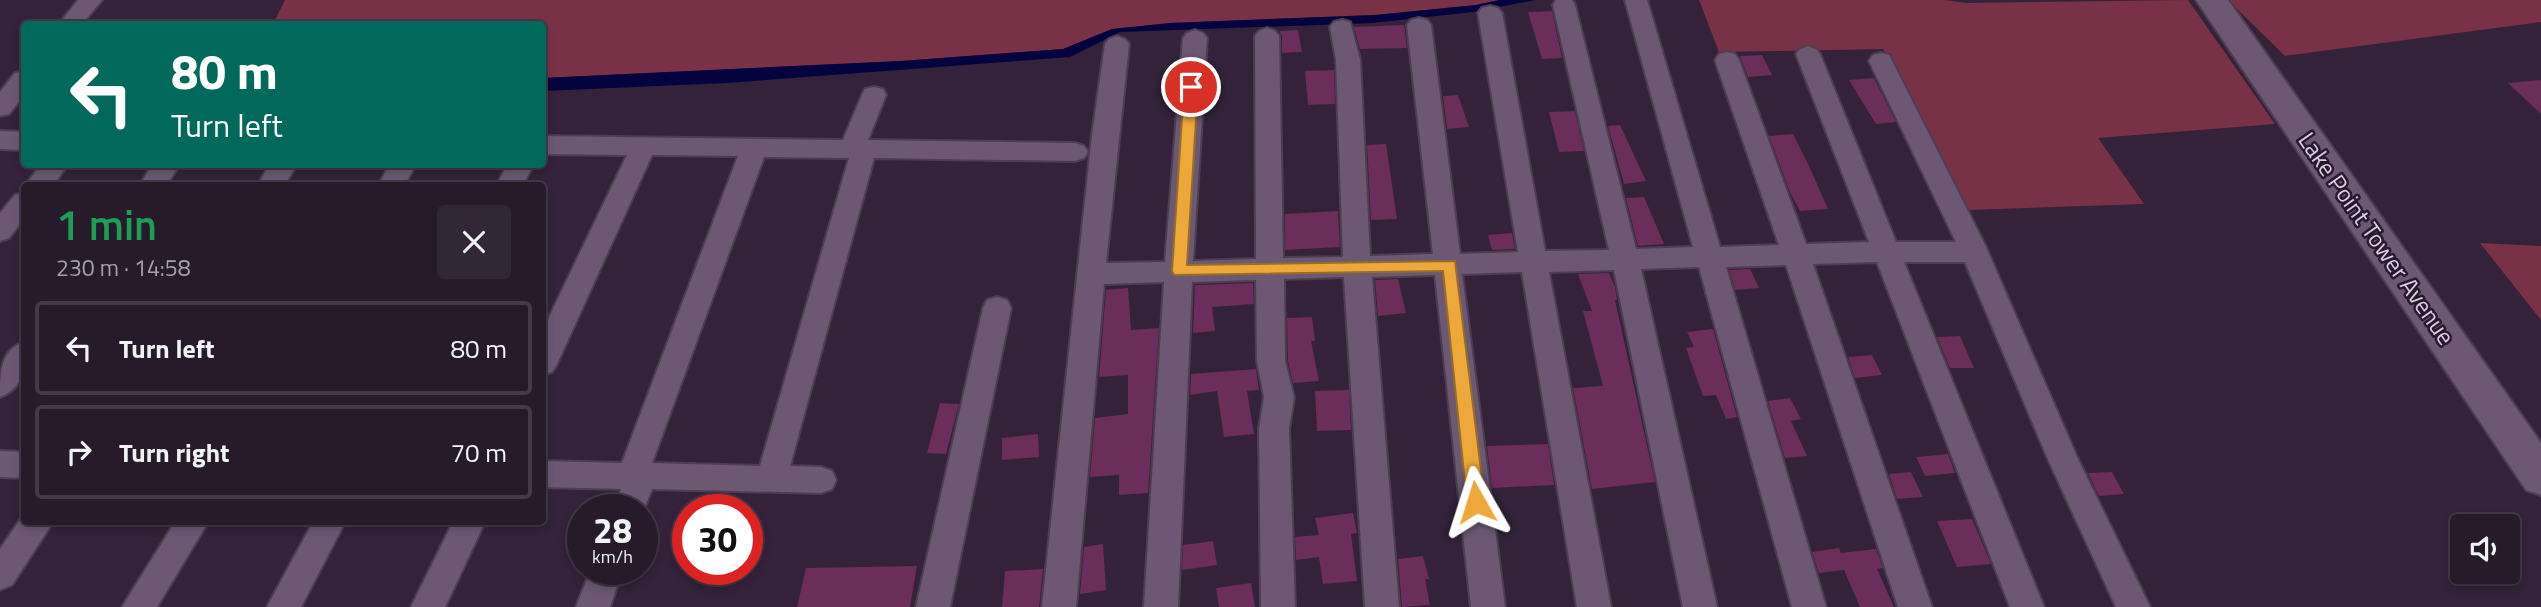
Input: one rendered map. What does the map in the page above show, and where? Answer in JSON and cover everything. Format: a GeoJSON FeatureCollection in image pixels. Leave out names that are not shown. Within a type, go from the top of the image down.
{"type":"FeatureCollection","features":[{"type":"Feature","properties":{"kind":"street"},"geometry":{"type":"LineString","coordinates":[[72,21],[90,0]]}},
{"type":"Feature","properties":{"kind":"street"},"geometry":{"type":"LineString","coordinates":[[1636,0],[1809,607]]}},
{"type":"Feature","properties":{"kind":"street","name":"Lake Point Tower Avenue"},"geometry":{"type":"LineString","coordinates":[[2212,0],[2541,477]]}},
{"type":"Feature","properties":{"kind":"street"},"geometry":{"type":"LineString","coordinates":[[1564,5],[1625,259],[1700,607]]}},
{"type":"Feature","properties":{"kind":"street"},"geometry":{"type":"LineString","coordinates":[[1490,13],[1594,607]]}},
{"type":"Feature","properties":{"kind":"street"},"geometry":{"type":"LineString","coordinates":[[1419,25],[1450,265],[1488,607]]}},
{"type":"Feature","properties":{"kind":"street"},"geometry":{"type":"LineString","coordinates":[[1342,27],[1348,60],[1357,265],[1382,607]]}},
{"type":"Feature","properties":{"kind":"street"},"geometry":{"type":"LineString","coordinates":[[1267,36],[1270,98],[1268,268],[1271,361],[1279,397],[1274,429],[1278,607]]}},
{"type":"Feature","properties":{"kind":"street"},"geometry":{"type":"LineString","coordinates":[[1160,607],[1195,38]]}},
{"type":"Feature","properties":{"kind":"street"},"geometry":{"type":"LineString","coordinates":[[1059,607],[1105,135],[1117,44]]}},
{"type":"Feature","properties":{"kind":"street"},"geometry":{"type":"LineString","coordinates":[[1808,54],[2027,607]]}},
{"type":"Feature","properties":{"kind":"street"},"geometry":{"type":"LineString","coordinates":[[1727,60],[1796,254],[1915,607]]}},
{"type":"Feature","properties":{"kind":"street"},"geometry":{"type":"LineString","coordinates":[[1881,61],[1971,250],[2062,457],[2133,607]]}},
{"type":"Feature","properties":{"kind":"street"},"geometry":{"type":"LineString","coordinates":[[0,108],[21,83]]}},
{"type":"Feature","properties":{"kind":"street"},"geometry":{"type":"LineString","coordinates":[[771,480],[874,95]]}},
{"type":"Feature","properties":{"kind":"street"},"geometry":{"type":"LineString","coordinates":[[0,140],[21,141]]}},
{"type":"Feature","properties":{"kind":"street"},"geometry":{"type":"LineString","coordinates":[[546,145],[1075,152]]}},
{"type":"Feature","properties":{"kind":"street"},"geometry":{"type":"LineString","coordinates":[[546,355],[643,146]]}},
{"type":"Feature","properties":{"kind":"street"},"geometry":{"type":"LineString","coordinates":[[633,494],[754,148]]}},
{"type":"Feature","properties":{"kind":"street"},"geometry":{"type":"LineString","coordinates":[[41,182],[52,168]]}},
{"type":"Feature","properties":{"kind":"street"},"geometry":{"type":"LineString","coordinates":[[0,231],[21,206]]}},
{"type":"Feature","properties":{"kind":"street"},"geometry":{"type":"LineString","coordinates":[[1093,274],[1971,250]]}},
{"type":"Feature","properties":{"kind":"street"},"geometry":{"type":"LineString","coordinates":[[933,607],[997,308]]}},
{"type":"Feature","properties":{"kind":"street"},"geometry":{"type":"LineString","coordinates":[[0,385],[21,357]]}},
{"type":"Feature","properties":{"kind":"street"},"geometry":{"type":"LineString","coordinates":[[0,464],[21,465]]}},
{"type":"Feature","properties":{"kind":"street"},"geometry":{"type":"LineString","coordinates":[[546,474],[821,480]]}},
{"type":"Feature","properties":{"kind":"street"},"geometry":{"type":"LineString","coordinates":[[0,575],[35,525]]}},
{"type":"Feature","properties":{"kind":"street"},"geometry":{"type":"LineString","coordinates":[[139,607],[189,525]]}},
{"type":"Feature","properties":{"kind":"street"},"geometry":{"type":"LineString","coordinates":[[284,607],[327,525]]}},
{"type":"Feature","properties":{"kind":"street"},"geometry":{"type":"LineString","coordinates":[[428,607],[468,525]]}},
{"type":"Feature","properties":{"kind":"street"},"geometry":{"type":"LineString","coordinates":[[593,607],[601,585]]}},
{"type":"Feature","properties":{"kind":"shaded area"},"geometry":{"type":"Polygon","coordinates":[[[285,0],[1499,0],[1476,5],[1375,15],[1170,23],[1112,29],[1063,49],[901,61],[546,78],[546,21],[274,21],[285,0]]]}},
{"type":"Feature","properties":{"kind":"shaded area"},"geometry":{"type":"Polygon","coordinates":[[[1499,0],[1535,0],[1473,12],[1372,23],[1120,32],[1070,57],[726,83],[546,91],[546,78],[901,61],[1063,49],[1112,29],[1170,23],[1375,15],[1476,5],[1499,0]]]}},
{"type":"Feature","properties":{"kind":"shaded area"},"geometry":{"type":"Polygon","coordinates":[[[1699,0],[1944,0],[1966,3],[2188,0],[2275,124],[2098,138],[2144,204],[1966,210],[1883,49],[1719,52],[1699,0]]]}},
{"type":"Feature","properties":{"kind":"shaded area"},"geometry":{"type":"Polygon","coordinates":[[[2228,0],[2541,0],[2541,22],[2285,56],[2228,0]]]}},
{"type":"Feature","properties":{"kind":"shaded area"},"geometry":{"type":"Polygon","coordinates":[[[2480,243],[2541,246],[2541,320],[2480,243]]]}},
{"type":"Feature","properties":{"kind":"building"},"geometry":{"type":"Polygon","coordinates":[[[1552,11],[1562,58],[1542,59],[1528,12],[1552,11]]]}},
{"type":"Feature","properties":{"kind":"building"},"geometry":{"type":"Polygon","coordinates":[[[1404,25],[1407,48],[1360,49],[1354,27],[1404,25]]]}},
{"type":"Feature","properties":{"kind":"building"},"geometry":{"type":"Polygon","coordinates":[[[1298,30],[1302,52],[1282,53],[1282,36],[1279,31],[1298,30]]]}},
{"type":"Feature","properties":{"kind":"building"},"geometry":{"type":"Polygon","coordinates":[[[1762,55],[1772,75],[1748,77],[1740,56],[1762,55]]]}},
{"type":"Feature","properties":{"kind":"building"},"geometry":{"type":"Polygon","coordinates":[[[1334,70],[1335,104],[1308,105],[1305,71],[1334,70]]]}},
{"type":"Feature","properties":{"kind":"building"},"geometry":{"type":"Polygon","coordinates":[[[1874,78],[1896,122],[1876,124],[1849,80],[1874,78]]]}},
{"type":"Feature","properties":{"kind":"building"},"geometry":{"type":"Polygon","coordinates":[[[2541,80],[2541,114],[2508,83],[2541,80]]]}},
{"type":"Feature","properties":{"kind":"building"},"geometry":{"type":"Polygon","coordinates":[[[1458,95],[1469,127],[1447,129],[1443,96],[1458,95]]]}},
{"type":"Feature","properties":{"kind":"building"},"geometry":{"type":"Polygon","coordinates":[[[1575,111],[1584,151],[1559,152],[1549,112],[1575,111]]]}},
{"type":"Feature","properties":{"kind":"building"},"geometry":{"type":"Polygon","coordinates":[[[1620,125],[1646,181],[1624,184],[1608,126],[1620,125]]]}},
{"type":"Feature","properties":{"kind":"building"},"geometry":{"type":"Polygon","coordinates":[[[1793,134],[1828,209],[1800,211],[1790,192],[1769,136],[1793,134]]]}},
{"type":"Feature","properties":{"kind":"building"},"geometry":{"type":"Polygon","coordinates":[[[1386,144],[1397,219],[1371,220],[1367,145],[1386,144]]]}},
{"type":"Feature","properties":{"kind":"building"},"geometry":{"type":"Polygon","coordinates":[[[1644,197],[1664,244],[1638,246],[1626,198],[1644,197]]]}},
{"type":"Feature","properties":{"kind":"building"},"geometry":{"type":"Polygon","coordinates":[[[1338,211],[1340,247],[1285,250],[1285,214],[1338,211]]]}},
{"type":"Feature","properties":{"kind":"building"},"geometry":{"type":"Polygon","coordinates":[[[1512,233],[1515,249],[1492,250],[1488,235],[1512,233]]]}},
{"type":"Feature","properties":{"kind":"building"},"geometry":{"type":"Polygon","coordinates":[[[1750,269],[1759,288],[1735,290],[1729,270],[1750,269]]]}},
{"type":"Feature","properties":{"kind":"building"},"geometry":{"type":"Polygon","coordinates":[[[1609,273],[1615,287],[1615,300],[1655,482],[1592,489],[1573,388],[1603,386],[1583,311],[1592,311],[1578,274],[1609,273]]]}},
{"type":"Feature","properties":{"kind":"building"},"geometry":{"type":"Polygon","coordinates":[[[1398,279],[1406,313],[1378,316],[1375,280],[1398,279]]]}},
{"type":"Feature","properties":{"kind":"building"},"geometry":{"type":"Polygon","coordinates":[[[1253,283],[1254,304],[1212,307],[1215,331],[1193,333],[1195,285],[1253,283]]]}},
{"type":"Feature","properties":{"kind":"building"},"geometry":{"type":"Polygon","coordinates":[[[1128,288],[1131,330],[1159,328],[1148,493],[1119,495],[1119,475],[1090,477],[1095,418],[1128,414],[1128,375],[1099,377],[1106,290],[1128,288]]]}},
{"type":"Feature","properties":{"kind":"building"},"geometry":{"type":"Polygon","coordinates":[[[1312,317],[1315,341],[1311,341],[1319,381],[1293,383],[1288,361],[1287,318],[1312,317]]]}},
{"type":"Feature","properties":{"kind":"building"},"geometry":{"type":"Polygon","coordinates":[[[1713,329],[1737,417],[1726,419],[1716,395],[1703,396],[1686,348],[1694,347],[1687,332],[1713,329]]]}},
{"type":"Feature","properties":{"kind":"building"},"geometry":{"type":"Polygon","coordinates":[[[1960,336],[1974,368],[1950,368],[1937,337],[1960,336]]]}},
{"type":"Feature","properties":{"kind":"building"},"geometry":{"type":"Polygon","coordinates":[[[1872,355],[1882,375],[1855,378],[1848,357],[1872,355]]]}},
{"type":"Feature","properties":{"kind":"building"},"geometry":{"type":"Polygon","coordinates":[[[1256,369],[1259,390],[1247,391],[1254,434],[1224,437],[1217,391],[1190,395],[1191,374],[1256,369]]]}},
{"type":"Feature","properties":{"kind":"building"},"geometry":{"type":"Polygon","coordinates":[[[1349,390],[1351,430],[1317,431],[1315,391],[1349,390]]]}},
{"type":"Feature","properties":{"kind":"building"},"geometry":{"type":"Polygon","coordinates":[[[1790,398],[1801,419],[1791,421],[1807,456],[1785,458],[1768,401],[1790,398]]]}},
{"type":"Feature","properties":{"kind":"building"},"geometry":{"type":"Polygon","coordinates":[[[940,403],[959,404],[946,454],[927,453],[940,403]]]}},
{"type":"Feature","properties":{"kind":"building"},"geometry":{"type":"Polygon","coordinates":[[[1038,434],[1039,457],[1002,460],[1002,438],[1038,434]]]}},
{"type":"Feature","properties":{"kind":"building"},"geometry":{"type":"Polygon","coordinates":[[[1548,444],[1554,485],[1492,488],[1487,446],[1548,444]]]}},
{"type":"Feature","properties":{"kind":"building"},"geometry":{"type":"Polygon","coordinates":[[[1948,454],[1955,473],[1925,476],[1916,457],[1948,454]]]}},
{"type":"Feature","properties":{"kind":"building"},"geometry":{"type":"Polygon","coordinates":[[[1911,472],[1923,497],[1897,499],[1889,474],[1911,472]]]}},
{"type":"Feature","properties":{"kind":"building"},"geometry":{"type":"Polygon","coordinates":[[[2112,472],[2124,494],[2099,496],[2088,473],[2112,472]]]}},
{"type":"Feature","properties":{"kind":"building"},"geometry":{"type":"Polygon","coordinates":[[[1353,513],[1357,533],[1351,534],[1357,581],[1323,584],[1319,557],[1296,560],[1295,537],[1319,535],[1315,518],[1353,513]]]}},
{"type":"Feature","properties":{"kind":"building"},"geometry":{"type":"Polygon","coordinates":[[[1972,519],[1991,564],[1957,567],[1937,521],[1972,519]]]}},
{"type":"Feature","properties":{"kind":"building"},"geometry":{"type":"Polygon","coordinates":[[[1213,541],[1217,565],[1182,570],[1183,545],[1213,541]]]}},
{"type":"Feature","properties":{"kind":"building"},"geometry":{"type":"Polygon","coordinates":[[[1103,544],[1106,590],[1080,594],[1084,547],[1103,544]]]}},
{"type":"Feature","properties":{"kind":"building"},"geometry":{"type":"Polygon","coordinates":[[[1839,548],[1841,553],[1876,549],[1883,568],[1877,569],[1894,607],[1860,607],[1844,570],[1819,573],[1812,552],[1839,548]]]}},
{"type":"Feature","properties":{"kind":"building"},"geometry":{"type":"Polygon","coordinates":[[[1423,556],[1429,579],[1425,579],[1430,605],[1402,607],[1398,559],[1423,556]]]}},
{"type":"Feature","properties":{"kind":"building"},"geometry":{"type":"Polygon","coordinates":[[[917,566],[910,607],[797,607],[806,568],[917,566]]]}},
{"type":"Feature","properties":{"kind":"building"},"geometry":{"type":"Polygon","coordinates":[[[1043,569],[1039,607],[1002,607],[1005,571],[1043,569]]]}},
{"type":"Feature","properties":{"kind":"building"},"geometry":{"type":"Polygon","coordinates":[[[1251,583],[1255,607],[1219,607],[1216,588],[1251,583]]]}},
{"type":"Feature","properties":{"kind":"route"},"geometry":{"type":"LineString","coordinates":[[1191,87],[1179,271],[1450,265],[1476,502]]}}]}
